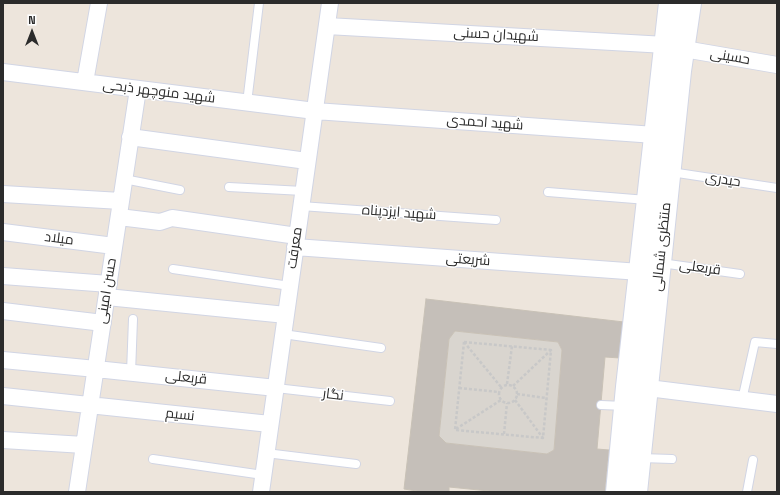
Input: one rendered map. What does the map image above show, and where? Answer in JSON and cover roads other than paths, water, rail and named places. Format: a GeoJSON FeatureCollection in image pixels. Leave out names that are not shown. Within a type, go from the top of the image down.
{"type":"FeatureCollection","features":[{"type":"Feature","properties":{"kind":"main road","name":"منتظری شمالی"},"geometry":{"type":"LineString","coordinates":[[636,492],[670,172],[675,47],[670,3]]}},
{"type":"Feature","properties":{"kind":"main road","name":"منتظری شمالی"},"geometry":{"type":"LineString","coordinates":[[617,492],[655,135],[675,47],[690,3]]}},
{"type":"Feature","properties":{"kind":"street"},"geometry":{"type":"LineString","coordinates":[[84,82],[99,3]]}},
{"type":"Feature","properties":{"kind":"street","name":"معرفت"},"geometry":{"type":"LineString","coordinates":[[261,492],[330,3]]}},
{"type":"Feature","properties":{"kind":"street","name":"شهیدان حسنی"},"geometry":{"type":"LineString","coordinates":[[327,26],[675,47]]}},
{"type":"Feature","properties":{"kind":"street","name":"حسینی"},"geometry":{"type":"LineString","coordinates":[[675,47],[777,65]]}},
{"type":"Feature","properties":{"kind":"street","name":"شهید منوچهر ذبحی"},"geometry":{"type":"LineString","coordinates":[[3,72],[315,111]]}},
{"type":"Feature","properties":{"kind":"street","name":"حسن امینی"},"geometry":{"type":"LineString","coordinates":[[77,492],[138,89]]}},
{"type":"Feature","properties":{"kind":"street","name":"شهید احمدی"},"geometry":{"type":"LineString","coordinates":[[315,111],[655,135]]}},
{"type":"Feature","properties":{"kind":"street"},"geometry":{"type":"LineString","coordinates":[[130,137],[308,161]]}},
{"type":"Feature","properties":{"kind":"street"},"geometry":{"type":"LineString","coordinates":[[3,194],[121,201]]}},
{"type":"Feature","properties":{"kind":"street","name":"شریعتی"},"geometry":{"type":"LineString","coordinates":[[118,217],[160,222],[172,218],[296,241],[640,272]]}},
{"type":"Feature","properties":{"kind":"street","name":"میلاد"},"geometry":{"type":"LineString","coordinates":[[3,232],[114,246]]}},
{"type":"Feature","properties":{"kind":"street"},"geometry":{"type":"LineString","coordinates":[[3,276],[286,315]]}},
{"type":"Feature","properties":{"kind":"street"},"geometry":{"type":"LineString","coordinates":[[3,311],[103,323]]}},
{"type":"Feature","properties":{"kind":"street","name":"قربعلی"},"geometry":{"type":"LineString","coordinates":[[3,360],[276,388]]}},
{"type":"Feature","properties":{"kind":"street"},"geometry":{"type":"LineString","coordinates":[[648,388],[777,404]]}},
{"type":"Feature","properties":{"kind":"street","name":"نسیم"},"geometry":{"type":"LineString","coordinates":[[3,396],[270,424]]}},
{"type":"Feature","properties":{"kind":"street"},"geometry":{"type":"LineString","coordinates":[[3,440],[84,445]]}},
{"type":"Feature","properties":{"kind":"lane"},"geometry":{"type":"LineString","coordinates":[[247,103],[259,3]]}},
{"type":"Feature","properties":{"kind":"lane","name":"حیدری"},"geometry":{"type":"LineString","coordinates":[[670,172],[777,188]]}},
{"type":"Feature","properties":{"kind":"lane"},"geometry":{"type":"LineString","coordinates":[[124,179],[180,190]]}},
{"type":"Feature","properties":{"kind":"lane","name":"شهید ایزدپناه"},"geometry":{"type":"LineString","coordinates":[[228,187],[302,199],[496,220]]}},
{"type":"Feature","properties":{"kind":"lane"},"geometry":{"type":"LineString","coordinates":[[548,192],[648,200]]}},
{"type":"Feature","properties":{"kind":"lane","name":"قربعلی"},"geometry":{"type":"LineString","coordinates":[[660,262],[740,274]]}},
{"type":"Feature","properties":{"kind":"lane"},"geometry":{"type":"LineString","coordinates":[[173,270],[290,286]]}},
{"type":"Feature","properties":{"kind":"lane"},"geometry":{"type":"LineString","coordinates":[[131,372],[133,319]]}},
{"type":"Feature","properties":{"kind":"lane"},"geometry":{"type":"LineString","coordinates":[[283,334],[381,348]]}},
{"type":"Feature","properties":{"kind":"lane"},"geometry":{"type":"LineString","coordinates":[[742,400],[755,342],[777,344]]}},
{"type":"Feature","properties":{"kind":"lane","name":"نگار"},"geometry":{"type":"LineString","coordinates":[[276,388],[390,402]]}},
{"type":"Feature","properties":{"kind":"lane"},"geometry":{"type":"LineString","coordinates":[[601,405],[625,406]]}},
{"type":"Feature","properties":{"kind":"lane"},"geometry":{"type":"LineString","coordinates":[[266,453],[356,464]]}},
{"type":"Feature","properties":{"kind":"lane"},"geometry":{"type":"LineString","coordinates":[[640,458],[672,459]]}},
{"type":"Feature","properties":{"kind":"lane"},"geometry":{"type":"LineString","coordinates":[[153,459],[263,475]]}},
{"type":"Feature","properties":{"kind":"lane"},"geometry":{"type":"LineString","coordinates":[[748,492],[753,460]]}}]}
